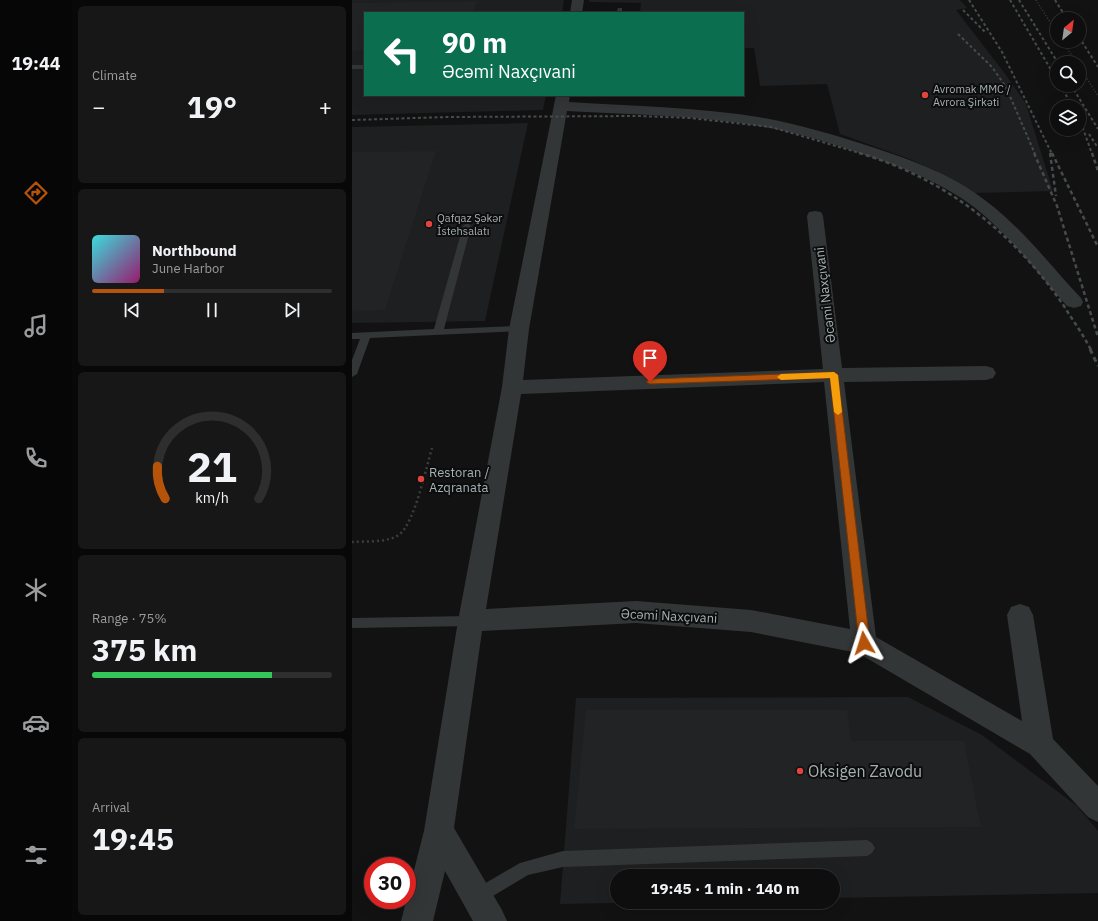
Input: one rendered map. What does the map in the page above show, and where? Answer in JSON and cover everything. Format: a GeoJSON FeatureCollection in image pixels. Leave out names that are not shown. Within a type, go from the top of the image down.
{"type":"FeatureCollection","features":[{"type":"Feature","properties":{"kind":"street"},"geometry":{"type":"LineString","coordinates":[[576,12],[578,0]]}},
{"type":"Feature","properties":{"kind":"street"},"geometry":{"type":"LineString","coordinates":[[418,921],[439,831],[471,621],[512,386],[519,329],[561,100],[761,122],[838,140],[914,167],[948,184],[980,204],[1016,239],[1074,302]]}},
{"type":"Feature","properties":{"kind":"street","name":"Əcəmi Naxçıvani"},"geometry":{"type":"LineString","coordinates":[[815,216],[864,643]]}},
{"type":"Feature","properties":{"kind":"street"},"geometry":{"type":"LineString","coordinates":[[512,386],[834,375],[986,373]]}},
{"type":"Feature","properties":{"kind":"street","name":"Əcəmi Naxçıvani"},"geometry":{"type":"LineString","coordinates":[[471,621],[636,612],[751,622],[864,643],[977,710],[1040,745],[1098,807]]}},
{"type":"Feature","properties":{"kind":"street"},"geometry":{"type":"LineString","coordinates":[[1020,615],[1040,745]]}},
{"type":"Feature","properties":{"kind":"street"},"geometry":{"type":"LineString","coordinates":[[439,831],[485,909]]}},
{"type":"Feature","properties":{"kind":"lane"},"geometry":{"type":"LineString","coordinates":[[352,67],[364,67]]}},
{"type":"Feature","properties":{"kind":"lane"},"geometry":{"type":"LineString","coordinates":[[438,332],[468,226]]}},
{"type":"Feature","properties":{"kind":"lane"},"geometry":{"type":"LineString","coordinates":[[352,336],[519,329]]}},
{"type":"Feature","properties":{"kind":"lane"},"geometry":{"type":"LineString","coordinates":[[352,374],[366,335]]}},
{"type":"Feature","properties":{"kind":"lane"},"geometry":{"type":"LineString","coordinates":[[352,623],[471,621]]}},
{"type":"Feature","properties":{"kind":"lane"},"geometry":{"type":"LineString","coordinates":[[485,909],[526,868],[563,859],[867,848]]}},
{"type":"Feature","properties":{"kind":"path"},"geometry":{"type":"LineString","coordinates":[[1036,0],[1050,22]]}},
{"type":"Feature","properties":{"kind":"path"},"geometry":{"type":"LineString","coordinates":[[1086,77],[1098,96]]}},
{"type":"Feature","properties":{"kind":"path"},"geometry":{"type":"LineString","coordinates":[[352,542],[385,539],[400,534],[409,520],[432,448]]}},
{"type":"Feature","properties":{"kind":"shaded area"},"geometry":{"type":"Polygon","coordinates":[[[352,0],[564,0],[562,12],[364,12],[364,96],[546,96],[543,110],[352,115],[352,0]]]}},
{"type":"Feature","properties":{"kind":"shaded area","name":"Avromak MMC / Avrora Şirkəti"},"geometry":{"type":"Polygon","coordinates":[[[589,0],[960,0],[967,8],[956,10],[1006,75],[1026,104],[1053,191],[973,193],[936,171],[907,158],[840,134],[827,84],[760,86],[754,48],[744,48],[744,12],[640,12],[641,3],[589,2],[589,0]]]}},
{"type":"Feature","properties":{"kind":"shaded area","name":"Qafqaz Şəkər İstehsalatı"},"geometry":{"type":"Polygon","coordinates":[[[528,123],[485,321],[352,323],[352,127],[528,123]]]}},
{"type":"Feature","properties":{"kind":"shaded area","name":"Oksigen Zavodu"},"geometry":{"type":"Polygon","coordinates":[[[908,697],[982,735],[1077,806],[1098,831],[1098,893],[840,898],[840,869],[610,869],[610,903],[560,904],[576,698],[908,697]]]}},
{"type":"Feature","properties":{"kind":"building"},"geometry":{"type":"Polygon","coordinates":[[[477,1],[473,12],[364,12],[364,50],[352,51],[352,3],[477,1]]]}},
{"type":"Feature","properties":{"kind":"building"},"geometry":{"type":"Polygon","coordinates":[[[436,151],[385,310],[352,311],[352,152],[436,151]]]}},
{"type":"Feature","properties":{"kind":"building"},"geometry":{"type":"Polygon","coordinates":[[[586,710],[847,710],[851,741],[964,741],[981,827],[574,829],[586,710]]]}},
{"type":"Feature","properties":{"kind":"railway"},"geometry":{"type":"LineString","coordinates":[[969,0],[1002,52],[1052,154]]}},
{"type":"Feature","properties":{"kind":"railway"},"geometry":{"type":"LineString","coordinates":[[1010,0],[1050,68]]}},
{"type":"Feature","properties":{"kind":"railway"},"geometry":{"type":"LineString","coordinates":[[1019,0],[1054,56]]}},
{"type":"Feature","properties":{"kind":"railway"},"geometry":{"type":"LineString","coordinates":[[1055,0],[1063,12]]}},
{"type":"Feature","properties":{"kind":"railway"},"geometry":{"type":"LineString","coordinates":[[963,10],[986,33]]}},
{"type":"Feature","properties":{"kind":"railway"},"geometry":{"type":"LineString","coordinates":[[958,34],[992,67],[1006,87],[1035,154]]}},
{"type":"Feature","properties":{"kind":"railway"},"geometry":{"type":"LineString","coordinates":[[1086,48],[1098,67]]}},
{"type":"Feature","properties":{"kind":"railway"},"geometry":{"type":"LineString","coordinates":[[1064,92],[1069,100]]}},
{"type":"Feature","properties":{"kind":"railway"},"geometry":{"type":"LineString","coordinates":[[1075,92],[1098,129]]}},
{"type":"Feature","properties":{"kind":"railway"},"geometry":{"type":"LineString","coordinates":[[352,120],[448,117],[639,116],[690,118],[771,127],[863,154]]}},
{"type":"Feature","properties":{"kind":"railway"},"geometry":{"type":"LineString","coordinates":[[1089,134],[1098,148]]}},
{"type":"Feature","properties":{"kind":"railway"},"geometry":{"type":"LineString","coordinates":[[1086,136],[1092,154]]}},
{"type":"Feature","properties":{"kind":"railway"},"geometry":{"type":"LineString","coordinates":[[859,153],[920,177],[948,193],[1000,232],[1044,279],[1064,306],[1091,350]]}},
{"type":"Feature","properties":{"kind":"railway"},"geometry":{"type":"LineString","coordinates":[[1034,153],[1057,206],[1098,337]]}},
{"type":"Feature","properties":{"kind":"railway"},"geometry":{"type":"LineString","coordinates":[[1050,153],[1056,196]]}},
{"type":"Feature","properties":{"kind":"railway"},"geometry":{"type":"LineString","coordinates":[[1052,153],[1098,247]]}},
{"type":"Feature","properties":{"kind":"railway"},"geometry":{"type":"LineString","coordinates":[[1092,153],[1098,171]]}},
{"type":"Feature","properties":{"kind":"railway"},"geometry":{"type":"LineString","coordinates":[[1090,349],[1098,366]]}},
{"type":"Feature","properties":{"kind":"slow traffic"},"geometry":{"type":"LineString","coordinates":[[781,377],[834,375],[838,412]]}},
{"type":"Feature","properties":{"kind":"place","name":"Avromak MMC / Avrora Şirkəti"},"geometry":{"type":"Point","coordinates":[925,95]}},
{"type":"Feature","properties":{"kind":"place","name":"Qafqaz Şəkər İstehsalatı"},"geometry":{"type":"Point","coordinates":[429,224]}},
{"type":"Feature","properties":{"kind":"place","name":"Restoran / Azqranata"},"geometry":{"type":"Point","coordinates":[421,479]}},
{"type":"Feature","properties":{"kind":"place","name":"Oksigen Zavodu"},"geometry":{"type":"Point","coordinates":[800,771]}},
{"type":"Feature","properties":{"kind":"route"},"geometry":{"type":"LineString","coordinates":[[650,382],[834,375],[864,643]]}}]}
